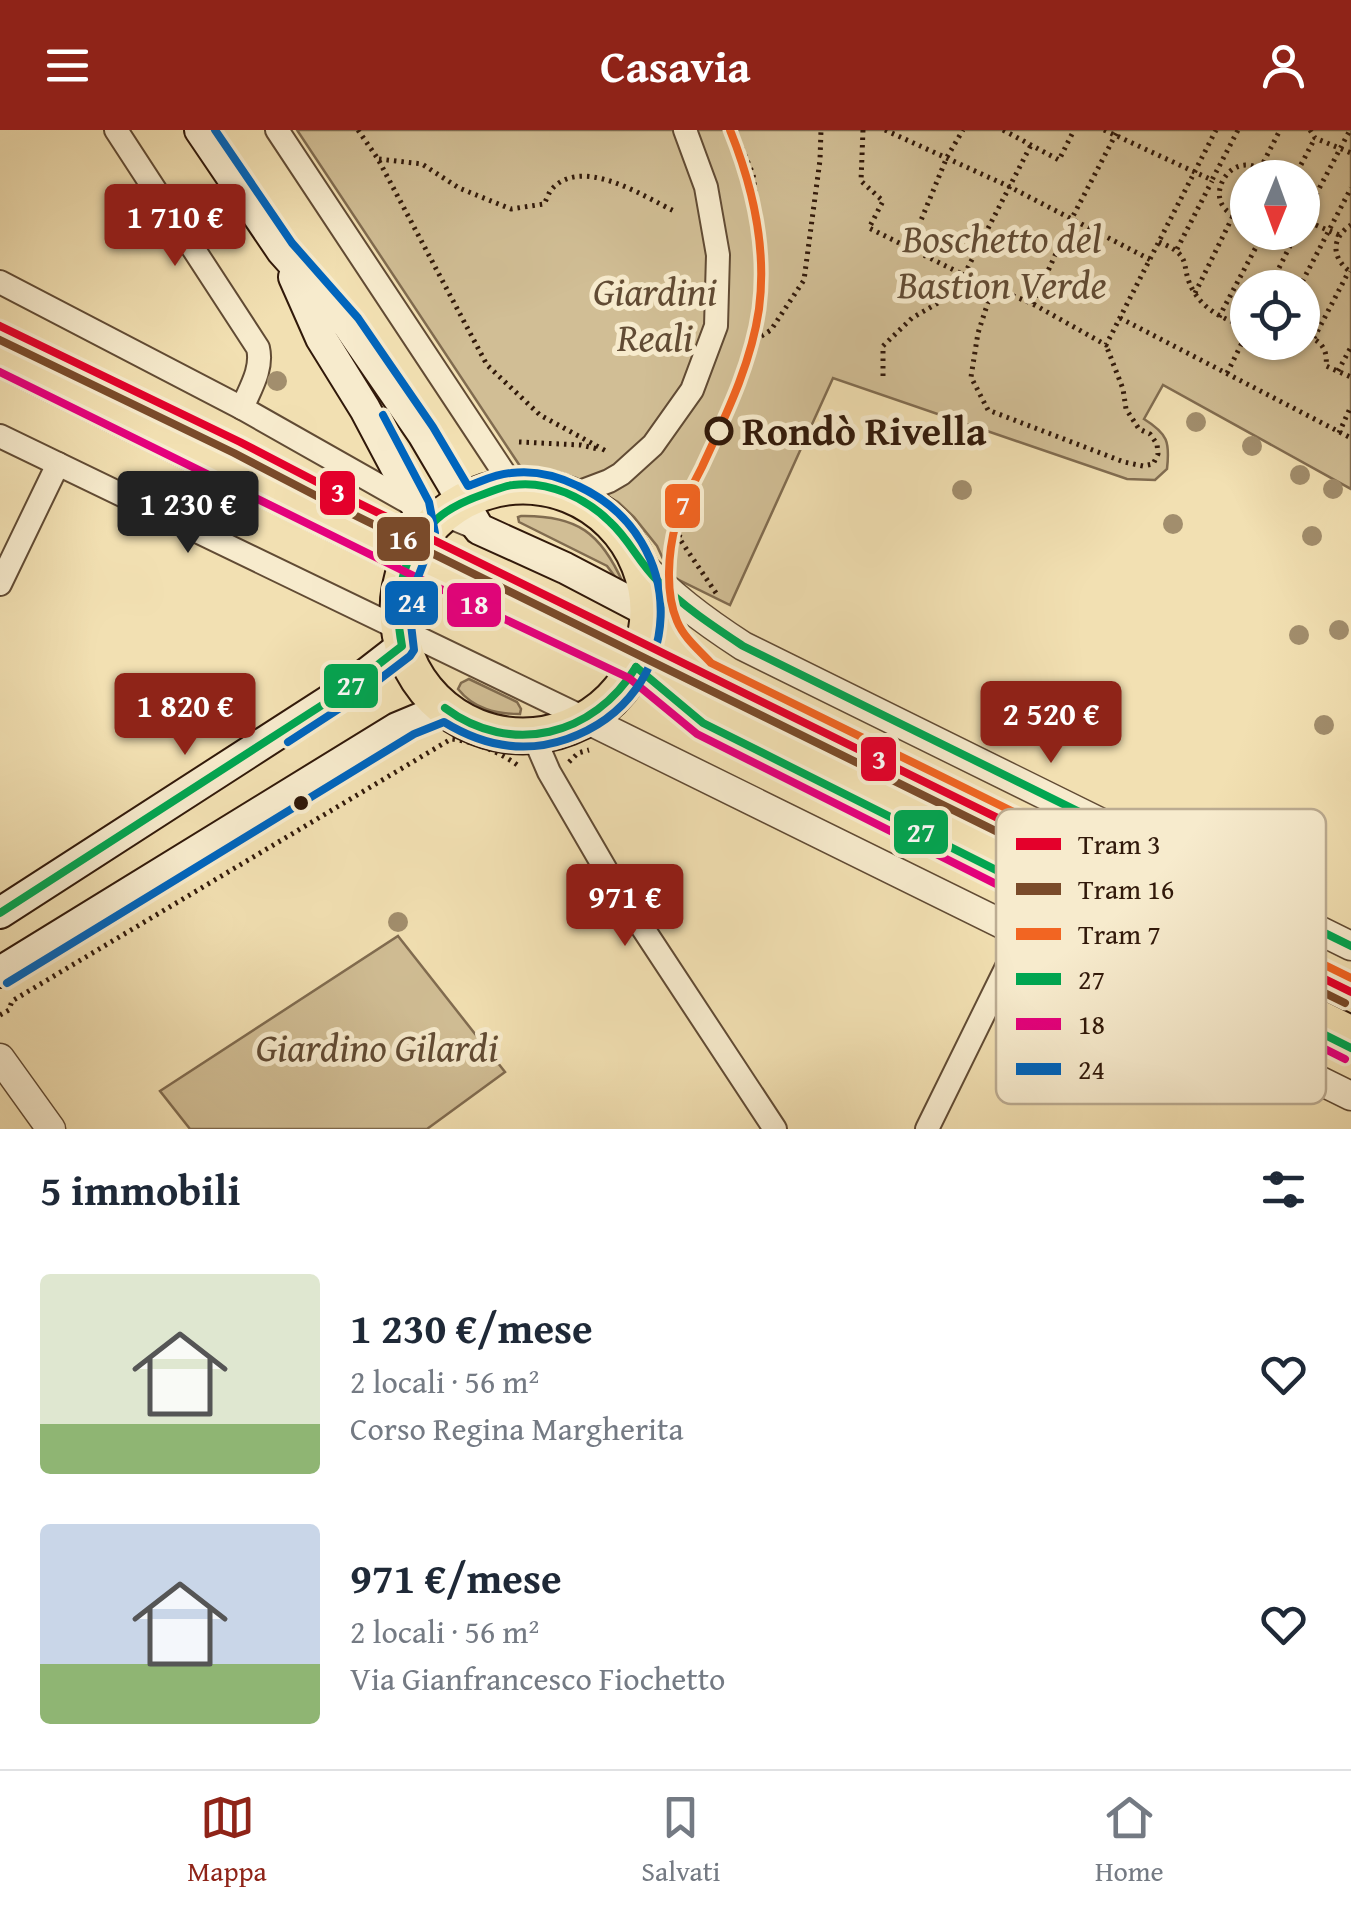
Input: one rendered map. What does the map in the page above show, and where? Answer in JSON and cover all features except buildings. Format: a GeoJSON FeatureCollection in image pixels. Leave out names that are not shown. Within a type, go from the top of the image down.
{"type":"FeatureCollection","features":[{"type":"Feature","properties":{"kind":"main road"},"geometry":{"type":"LineString","coordinates":[[200,130],[282,251],[348,325],[423,434],[439,524]]}},
{"type":"Feature","properties":{"kind":"main road"},"geometry":{"type":"LineString","coordinates":[[282,251],[321,338],[439,524],[636,667],[712,712],[842,776],[863,792],[996,851]]}},
{"type":"Feature","properties":{"kind":"main road"},"geometry":{"type":"LineString","coordinates":[[0,358],[566,568],[649,612]]}},
{"type":"Feature","properties":{"kind":"main road"},"geometry":{"type":"LineString","coordinates":[[512,485],[542,487],[572,496],[598,510],[620,532],[644,577],[650,625],[636,667],[620,692],[586,719],[561,730],[533,736],[502,734],[472,725],[444,708],[419,681],[400,637],[400,587],[439,524],[512,485]]}},
{"type":"Feature","properties":{"kind":"main road"},"geometry":{"type":"LineString","coordinates":[[0,912],[344,691],[400,637]]}},
{"type":"Feature","properties":{"kind":"main road"},"geometry":{"type":"LineString","coordinates":[[0,972],[397,728],[444,708]]}},
{"type":"Feature","properties":{"kind":"main road"},"geometry":{"type":"LineString","coordinates":[[964,836],[996,852]]}},
{"type":"Feature","properties":{"kind":"main road"},"geometry":{"type":"LineString","coordinates":[[1326,1007],[1351,1019]]}},
{"type":"Feature","properties":{"kind":"main road"},"geometry":{"type":"LineString","coordinates":[[1326,1021],[1351,1034]]}},
{"type":"Feature","properties":{"kind":"street"},"geometry":{"type":"LineString","coordinates":[[116,130],[258,348],[259,368],[242,408]]}},
{"type":"Feature","properties":{"kind":"street"},"geometry":{"type":"LineString","coordinates":[[277,130],[512,485]]}},
{"type":"Feature","properties":{"kind":"street"},"geometry":{"type":"LineString","coordinates":[[572,496],[621,474],[654,445],[692,390],[716,326],[718,255],[706,187],[685,130]]}},
{"type":"Feature","properties":{"kind":"street"},"geometry":{"type":"LineString","coordinates":[[0,282],[242,408],[439,524]]}},
{"type":"Feature","properties":{"kind":"street"},"geometry":{"type":"LineString","coordinates":[[0,436],[400,637],[586,719],[996,921]]}},
{"type":"Feature","properties":{"kind":"street"},"geometry":{"type":"LineString","coordinates":[[0,584],[58,464]]}},
{"type":"Feature","properties":{"kind":"street"},"geometry":{"type":"LineString","coordinates":[[636,558],[685,606],[743,646],[1073,809]]}},
{"type":"Feature","properties":{"kind":"street"},"geometry":{"type":"LineString","coordinates":[[533,736],[549,772],[616,889],[775,1129]]}},
{"type":"Feature","properties":{"kind":"street"},"geometry":{"type":"LineString","coordinates":[[1326,934],[1351,946]]}},
{"type":"Feature","properties":{"kind":"street"},"geometry":{"type":"LineString","coordinates":[[927,1129],[996,989]]}},
{"type":"Feature","properties":{"kind":"street"},"geometry":{"type":"LineString","coordinates":[[0,1058],[51,1129]]}},
{"type":"Feature","properties":{"kind":"street"},"geometry":{"type":"LineString","coordinates":[[1326,1084],[1351,1096]]}},
{"type":"Feature","properties":{"kind":"lane"},"geometry":{"type":"LineString","coordinates":[[636,667],[725,693],[996,825]]}},
{"type":"Feature","properties":{"kind":"lane"},"geometry":{"type":"LineString","coordinates":[[636,667],[702,723],[996,870]]}},
{"type":"Feature","properties":{"kind":"lane"},"geometry":{"type":"LineString","coordinates":[[1326,986],[1351,998]]}},
{"type":"Feature","properties":{"kind":"lane"},"geometry":{"type":"LineString","coordinates":[[1326,1035],[1351,1048]]}},
{"type":"Feature","properties":{"kind":"path"},"geometry":{"type":"LineString","coordinates":[[358,130],[378,159],[487,365],[540,415],[606,450],[520,442]]}},
{"type":"Feature","properties":{"kind":"path"},"geometry":{"type":"LineString","coordinates":[[752,342],[771,330],[804,280],[821,130]]}},
{"type":"Feature","properties":{"kind":"path"},"geometry":{"type":"LineString","coordinates":[[863,130],[861,180],[883,201],[868,228],[1033,304],[1106,345],[1123,389],[1126,409],[1156,444],[1158,454],[1153,464],[1124,462],[988,410],[971,377],[978,333],[993,287]]}},
{"type":"Feature","properties":{"kind":"path"},"geometry":{"type":"LineString","coordinates":[[884,130],[1008,186],[1150,260]]}},
{"type":"Feature","properties":{"kind":"path"},"geometry":{"type":"LineString","coordinates":[[910,247],[946,157],[963,130]]}},
{"type":"Feature","properties":{"kind":"path"},"geometry":{"type":"LineString","coordinates":[[1003,130],[1059,160],[1074,130]]}},
{"type":"Feature","properties":{"kind":"path"},"geometry":{"type":"LineString","coordinates":[[1104,130],[1220,184]]}},
{"type":"Feature","properties":{"kind":"path"},"geometry":{"type":"LineString","coordinates":[[1106,345],[1216,130]]}},
{"type":"Feature","properties":{"kind":"path"},"geometry":{"type":"LineString","coordinates":[[1176,249],[1238,130]]}},
{"type":"Feature","properties":{"kind":"path"},"geometry":{"type":"LineString","coordinates":[[1265,160],[1280,130]]}},
{"type":"Feature","properties":{"kind":"path"},"geometry":{"type":"LineString","coordinates":[[1310,130],[1315,138],[1351,153]]}},
{"type":"Feature","properties":{"kind":"path"},"geometry":{"type":"LineString","coordinates":[[1320,188],[1350,130]]}},
{"type":"Feature","properties":{"kind":"path"},"geometry":{"type":"LineString","coordinates":[[1033,304],[1117,133]]}},
{"type":"Feature","properties":{"kind":"path"},"geometry":{"type":"LineString","coordinates":[[1303,160],[1315,138]]}},
{"type":"Feature","properties":{"kind":"path"},"geometry":{"type":"LineString","coordinates":[[964,274],[1032,146]]}},
{"type":"Feature","properties":{"kind":"path"},"geometry":{"type":"LineString","coordinates":[[378,159],[422,164],[459,188],[511,209],[544,204],[550,190],[570,177],[605,178],[674,211]]}},
{"type":"Feature","properties":{"kind":"path"},"geometry":{"type":"LineString","coordinates":[[1230,171],[1220,184],[1220,198],[1230,213]]}},
{"type":"Feature","properties":{"kind":"path"},"geometry":{"type":"LineString","coordinates":[[1308,270],[1351,188]]}},
{"type":"Feature","properties":{"kind":"path"},"geometry":{"type":"LineString","coordinates":[[1194,293],[1230,222]]}},
{"type":"Feature","properties":{"kind":"path"},"geometry":{"type":"LineString","coordinates":[[1320,327],[1350,271],[1338,259],[1336,243],[1351,225]]}},
{"type":"Feature","properties":{"kind":"path"},"geometry":{"type":"LineString","coordinates":[[1320,227],[1339,235]]}},
{"type":"Feature","properties":{"kind":"path"},"geometry":{"type":"LineString","coordinates":[[1158,242],[1176,249],[1184,259],[1194,293],[1204,305],[1230,322]]}},
{"type":"Feature","properties":{"kind":"path"},"geometry":{"type":"LineString","coordinates":[[1219,317],[1254,250]]}},
{"type":"Feature","properties":{"kind":"path"},"geometry":{"type":"LineString","coordinates":[[882,376],[883,346],[912,318],[978,280]]}},
{"type":"Feature","properties":{"kind":"path"},"geometry":{"type":"LineString","coordinates":[[1120,318],[1351,438]]}},
{"type":"Feature","properties":{"kind":"path"},"geometry":{"type":"LineString","coordinates":[[1320,344],[1327,356],[1326,366],[1351,377]]}},
{"type":"Feature","properties":{"kind":"path"},"geometry":{"type":"LineString","coordinates":[[1338,371],[1351,347]]}},
{"type":"Feature","properties":{"kind":"path"},"geometry":{"type":"LineString","coordinates":[[1227,373],[1233,360]]}},
{"type":"Feature","properties":{"kind":"path"},"geometry":{"type":"LineString","coordinates":[[1339,432],[1351,406]]}},
{"type":"Feature","properties":{"kind":"path"},"geometry":{"type":"LineString","coordinates":[[679,538],[722,602]]}},
{"type":"Feature","properties":{"kind":"path"},"geometry":{"type":"LineString","coordinates":[[0,1015],[9,1010],[12,1001],[451,739],[464,740],[507,758],[527,775]]}},
{"type":"Feature","properties":{"kind":"green space","name":"Giardini Reali"},"geometry":{"type":"Polygon","coordinates":[[[297,130],[1351,130],[1351,489],[1163,385],[1144,419],[1163,434],[1167,445],[1167,469],[1155,480],[1127,479],[833,378],[730,605],[671,576],[657,546],[634,517],[618,502],[578,480],[522,469],[297,130]]]}},
{"type":"Feature","properties":{"kind":"green space"},"geometry":{"type":"Polygon","coordinates":[[[521,516],[557,519],[585,530],[606,551],[623,583],[607,566],[519,522],[521,516]]]}},
{"type":"Feature","properties":{"kind":"green space"},"geometry":{"type":"Polygon","coordinates":[[[469,679],[517,702],[520,714],[478,706],[458,689],[469,679]]]}},
{"type":"Feature","properties":{"kind":"green space","name":"Giardino Gilardi"},"geometry":{"type":"Polygon","coordinates":[[[398,936],[505,1072],[427,1129],[190,1129],[160,1091],[398,936]]]}},
{"type":"Feature","properties":{"kind":"tram line","name":"7"},"geometry":{"type":"LineString","coordinates":[[730,130],[756,218],[761,263],[759,309],[736,390],[673,534],[669,585],[677,621],[711,663],[1008,809]]}},
{"type":"Feature","properties":{"kind":"tram line","name":"3"},"geometry":{"type":"LineString","coordinates":[[0,326],[996,817]]}},
{"type":"Feature","properties":{"kind":"tram line","name":"16"},"geometry":{"type":"LineString","coordinates":[[0,340],[996,831]]}},
{"type":"Feature","properties":{"kind":"tram line","name":"7"},"geometry":{"type":"LineString","coordinates":[[1326,966],[1351,978]]}},
{"type":"Feature","properties":{"kind":"tram line","name":"3"},"geometry":{"type":"LineString","coordinates":[[1326,980],[1351,992]]}},
{"type":"Feature","properties":{"kind":"tram line","name":"16"},"geometry":{"type":"LineString","coordinates":[[1326,994],[1345,1003]]}},
{"type":"Feature","properties":{"kind":"transit line","name":"24"},"geometry":{"type":"LineString","coordinates":[[7,983],[414,734],[444,722],[474,737],[504,745],[535,746],[567,739],[607,718],[636,689],[654,654],[661,617],[657,578],[641,542],[615,510],[578,486],[537,473],[505,474],[468,486],[433,427],[358,318],[292,243],[215,130]]}},
{"type":"Feature","properties":{"kind":"transit line","name":"18"},"geometry":{"type":"LineString","coordinates":[[0,372],[629,678],[697,734],[996,884]]}},
{"type":"Feature","properties":{"kind":"transit line","name":"24"},"geometry":{"type":"LineString","coordinates":[[288,742],[351,701],[414,650],[410,616],[413,590],[435,533],[429,502],[383,415]]}},
{"type":"Feature","properties":{"kind":"transit line","name":"27"},"geometry":{"type":"LineString","coordinates":[[0,913],[344,691],[402,646],[399,612],[403,578],[425,532],[442,515],[465,501],[506,486],[526,484],[566,493],[600,513],[668,590],[743,646],[1073,809]]}},
{"type":"Feature","properties":{"kind":"transit line","name":"27"},"geometry":{"type":"LineString","coordinates":[[636,667],[703,723],[996,870]]}},
{"type":"Feature","properties":{"kind":"transit line","name":"27"},"geometry":{"type":"LineString","coordinates":[[445,708],[470,723],[497,732],[550,732],[598,709],[636,667]]}},
{"type":"Feature","properties":{"kind":"transit line","name":"27"},"geometry":{"type":"LineString","coordinates":[[1326,934],[1351,946]]}},
{"type":"Feature","properties":{"kind":"transit line","name":"27"},"geometry":{"type":"LineString","coordinates":[[1326,1035],[1351,1048]]}},
{"type":"Feature","properties":{"kind":"transit line","name":"18"},"geometry":{"type":"LineString","coordinates":[[1326,1049],[1345,1059]]}},
{"type":"Feature","properties":{"kind":"place","name":"Rondò Rivella"},"geometry":{"type":"Point","coordinates":[719,431]}},
{"type":"Feature","properties":{"kind":"park label","name":"Boschetto del Bastion Verde"},"geometry":{"type":"Point","coordinates":[1002,261]}}]}
